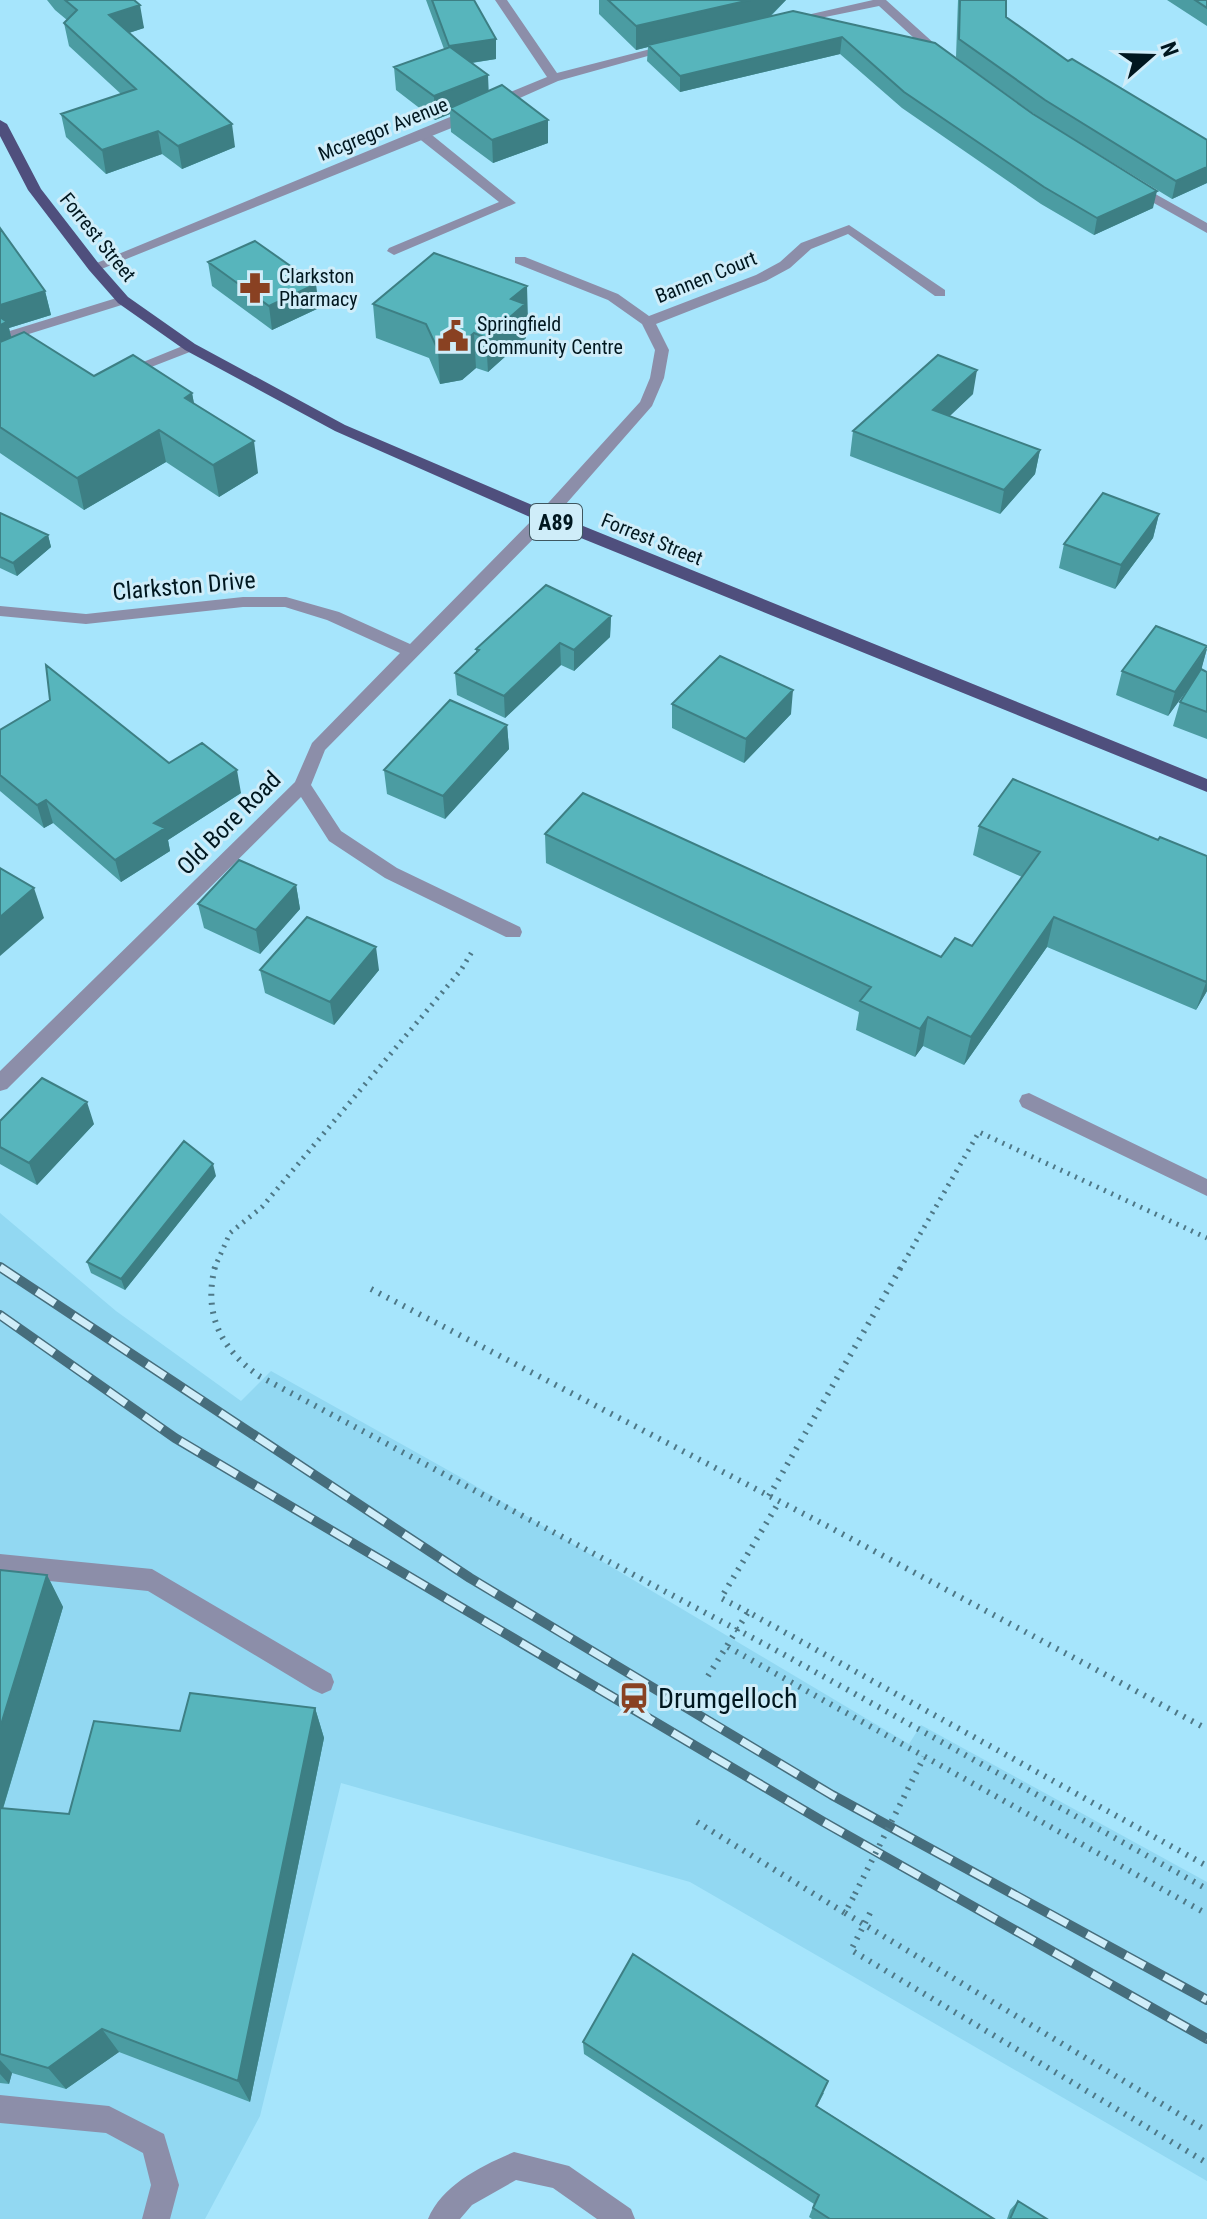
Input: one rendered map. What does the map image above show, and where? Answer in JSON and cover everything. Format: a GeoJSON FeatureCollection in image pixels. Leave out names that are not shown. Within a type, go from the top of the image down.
{"type":"FeatureCollection","features":[{"type":"Feature","properties":{"kind":"main road","name":"Forrest Street"},"geometry":{"type":"LineString","coordinates":[[0,124],[35,190],[94,267],[123,300],[190,347],[340,428],[545,517],[1207,786]]}},
{"type":"Feature","properties":{"kind":"street"},"geometry":{"type":"LineString","coordinates":[[501,0],[554,78]]}},
{"type":"Feature","properties":{"kind":"street"},"geometry":{"type":"LineString","coordinates":[[776,23],[880,1],[954,68]]}},
{"type":"Feature","properties":{"kind":"street","name":"Mcgregor Avenue"},"geometry":{"type":"LineString","coordinates":[[94,267],[554,78],[687,44]]}},
{"type":"Feature","properties":{"kind":"street"},"geometry":{"type":"LineString","coordinates":[[394,251],[509,203],[422,134]]}},
{"type":"Feature","properties":{"kind":"street"},"geometry":{"type":"LineString","coordinates":[[1115,175],[1207,229]]}},
{"type":"Feature","properties":{"kind":"street","name":"Bannen Court"},"geometry":{"type":"LineString","coordinates":[[648,322],[761,278],[785,265],[806,246],[849,229],[940,293]]}},
{"type":"Feature","properties":{"kind":"street","name":"Bannen Court"},"geometry":{"type":"LineString","coordinates":[[520,260],[613,297],[648,322],[662,350],[657,378],[647,403],[545,517]]}},
{"type":"Feature","properties":{"kind":"street"},"geometry":{"type":"LineString","coordinates":[[0,339],[123,300]]}},
{"type":"Feature","properties":{"kind":"street"},"geometry":{"type":"LineString","coordinates":[[110,377],[190,347]]}},
{"type":"Feature","properties":{"kind":"street","name":"Old Bore Road"},"geometry":{"type":"LineString","coordinates":[[0,1083],[302,785],[318,747],[545,517]]}},
{"type":"Feature","properties":{"kind":"street","name":"Clarkston Drive"},"geometry":{"type":"LineString","coordinates":[[0,611],[86,619],[243,602],[286,602],[333,616],[412,652]]}},
{"type":"Feature","properties":{"kind":"street"},"geometry":{"type":"LineString","coordinates":[[302,785],[335,836],[391,873],[513,932]]}},
{"type":"Feature","properties":{"kind":"street"},"geometry":{"type":"LineString","coordinates":[[1029,1101],[1207,1188]]}},
{"type":"Feature","properties":{"kind":"street"},"geometry":{"type":"LineString","coordinates":[[0,1565],[152,1580],[322,1682]]}},
{"type":"Feature","properties":{"kind":"street"},"geometry":{"type":"LineString","coordinates":[[0,2109],[109,2120],[154,2144],[165,2185],[156,2219]]}},
{"type":"Feature","properties":{"kind":"street"},"geometry":{"type":"LineString","coordinates":[[442,2219],[462,2195],[514,2166],[559,2176],[621,2219]]}},
{"type":"Feature","properties":{"kind":"path"},"geometry":{"type":"LineString","coordinates":[[490,921],[461,970],[262,1207],[241,1220],[222,1245],[214,1280],[213,1319],[234,1356],[259,1376],[783,1654],[1207,1889]]}},
{"type":"Feature","properties":{"kind":"path"},"geometry":{"type":"LineString","coordinates":[[769,1496],[979,1132],[1207,1238]]}},
{"type":"Feature","properties":{"kind":"path"},"geometry":{"type":"LineString","coordinates":[[371,1289],[1207,1729]]}},
{"type":"Feature","properties":{"kind":"path"},"geometry":{"type":"LineString","coordinates":[[779,1502],[721,1598],[1207,1866]]}},
{"type":"Feature","properties":{"kind":"path"},"geometry":{"type":"LineString","coordinates":[[708,1676],[748,1612]]}},
{"type":"Feature","properties":{"kind":"path"},"geometry":{"type":"LineString","coordinates":[[728,1647],[1207,1914]]}},
{"type":"Feature","properties":{"kind":"path"},"geometry":{"type":"LineString","coordinates":[[845,1913],[924,1757]]}},
{"type":"Feature","properties":{"kind":"path"},"geometry":{"type":"LineString","coordinates":[[697,1822],[1207,2131]]}},
{"type":"Feature","properties":{"kind":"path"},"geometry":{"type":"LineString","coordinates":[[870,1913],[851,1950],[1207,2163]]}},
{"type":"Feature","properties":{"kind":"shaded area"},"geometry":{"type":"Polygon","coordinates":[[[0,1213],[116,1311],[241,1401],[271,1371],[462,1478],[909,1744],[921,1725],[1207,1882],[1207,2181],[690,1882],[341,1783],[260,2116],[205,2219],[0,2219],[0,1213]]]}},
{"type":"Feature","properties":{"kind":"building"},"geometry":{"type":"Polygon","coordinates":[[[65,0],[134,0],[140,5],[109,15],[232,124],[178,146],[158,131],[102,150],[61,114],[136,89],[64,23],[77,10],[65,0]]]}},
{"type":"Feature","properties":{"kind":"building"},"geometry":{"type":"Polygon","coordinates":[[[432,0],[474,0],[496,39],[449,46],[432,0]]]}},
{"type":"Feature","properties":{"kind":"building"},"geometry":{"type":"Polygon","coordinates":[[[608,0],[750,0],[636,26],[608,0]]]}},
{"type":"Feature","properties":{"kind":"building"},"geometry":{"type":"Polygon","coordinates":[[[960,0],[1006,0],[1006,17],[1068,61],[1072,59],[1207,140],[1207,167],[1176,181],[1045,100],[959,39],[960,0]]]}},
{"type":"Feature","properties":{"kind":"building"},"geometry":{"type":"Polygon","coordinates":[[[1195,0],[1207,0],[1207,8],[1195,0]]]}},
{"type":"Feature","properties":{"kind":"building"},"geometry":{"type":"Polygon","coordinates":[[[793,11],[935,43],[1033,114],[1157,191],[1097,218],[1044,187],[904,92],[842,37],[680,76],[648,45],[793,11]]]}},
{"type":"Feature","properties":{"kind":"building"},"geometry":{"type":"Polygon","coordinates":[[[450,47],[488,75],[434,96],[394,67],[450,47]]]}},
{"type":"Feature","properties":{"kind":"building"},"geometry":{"type":"Polygon","coordinates":[[[502,85],[548,120],[492,140],[450,108],[502,85]]]}},
{"type":"Feature","properties":{"kind":"building"},"geometry":{"type":"Polygon","coordinates":[[[0,228],[45,291],[0,305],[0,228]]]}},
{"type":"Feature","properties":{"kind":"building"},"geometry":{"type":"Polygon","coordinates":[[[255,241],[316,284],[269,306],[208,262],[255,241]]]}},
{"type":"Feature","properties":{"kind":"building"},"geometry":{"type":"Polygon","coordinates":[[[434,253],[527,286],[511,299],[525,304],[486,338],[474,333],[459,346],[438,350],[426,324],[373,304],[434,253]]]}},
{"type":"Feature","properties":{"kind":"building"},"geometry":{"type":"Polygon","coordinates":[[[24,332],[94,376],[133,355],[192,393],[185,398],[254,441],[213,465],[159,430],[77,478],[0,427],[0,342],[24,332]]]}},
{"type":"Feature","properties":{"kind":"building"},"geometry":{"type":"Polygon","coordinates":[[[938,355],[977,370],[933,410],[1040,450],[1004,490],[853,431],[938,355]]]}},
{"type":"Feature","properties":{"kind":"building"},"geometry":{"type":"Polygon","coordinates":[[[1103,493],[1159,514],[1121,565],[1064,544],[1103,493]]]}},
{"type":"Feature","properties":{"kind":"building"},"geometry":{"type":"Polygon","coordinates":[[[0,513],[48,535],[13,563],[0,557],[0,513]]]}},
{"type":"Feature","properties":{"kind":"building"},"geometry":{"type":"Polygon","coordinates":[[[546,585],[611,616],[574,650],[560,643],[504,696],[455,673],[479,650],[476,649],[546,585]]]}},
{"type":"Feature","properties":{"kind":"building"},"geometry":{"type":"Polygon","coordinates":[[[1156,626],[1207,646],[1175,692],[1122,671],[1156,626]]]}},
{"type":"Feature","properties":{"kind":"building"},"geometry":{"type":"Polygon","coordinates":[[[720,656],[793,690],[746,739],[672,704],[720,656]]]}},
{"type":"Feature","properties":{"kind":"building"},"geometry":{"type":"Polygon","coordinates":[[[46,665],[169,763],[202,743],[237,770],[154,823],[165,828],[115,860],[46,800],[37,805],[0,775],[0,730],[50,700],[46,665]]]}},
{"type":"Feature","properties":{"kind":"building"},"geometry":{"type":"Polygon","coordinates":[[[1201,669],[1207,672],[1207,712],[1180,702],[1201,669]]]}},
{"type":"Feature","properties":{"kind":"building"},"geometry":{"type":"Polygon","coordinates":[[[450,700],[507,725],[443,796],[384,770],[450,700]]]}},
{"type":"Feature","properties":{"kind":"building"},"geometry":{"type":"Polygon","coordinates":[[[1013,779],[1158,840],[1160,837],[1207,856],[1206,982],[1054,917],[971,1037],[928,1017],[920,1029],[860,1001],[871,987],[545,834],[583,793],[941,957],[955,938],[972,946],[1040,852],[979,826],[1013,779]]]}},
{"type":"Feature","properties":{"kind":"building"},"geometry":{"type":"Polygon","coordinates":[[[239,860],[296,885],[256,930],[198,904],[239,860]]]}},
{"type":"Feature","properties":{"kind":"building"},"geometry":{"type":"Polygon","coordinates":[[[0,868],[34,888],[0,917],[0,868]]]}},
{"type":"Feature","properties":{"kind":"building"},"geometry":{"type":"Polygon","coordinates":[[[307,917],[376,947],[330,1002],[260,970],[307,917]]]}},
{"type":"Feature","properties":{"kind":"building"},"geometry":{"type":"Polygon","coordinates":[[[42,1078],[87,1102],[29,1163],[0,1147],[0,1121],[42,1078]]]}},
{"type":"Feature","properties":{"kind":"building"},"geometry":{"type":"Polygon","coordinates":[[[184,1141],[213,1164],[121,1279],[87,1262],[184,1141]]]}},
{"type":"Feature","properties":{"kind":"building"},"geometry":{"type":"Polygon","coordinates":[[[0,1570],[47,1575],[0,1728],[0,1570]]]}},
{"type":"Feature","properties":{"kind":"building"},"geometry":{"type":"Polygon","coordinates":[[[190,1693],[315,1708],[238,2081],[102,2029],[48,2068],[0,2054],[0,1808],[69,1814],[94,1721],[180,1731],[190,1693]]]}},
{"type":"Feature","properties":{"kind":"building"},"geometry":{"type":"Polygon","coordinates":[[[633,1954],[828,2081],[816,2106],[994,2219],[830,2219],[813,2208],[819,2195],[583,2042],[633,1954]]]}},
{"type":"Feature","properties":{"kind":"building"},"geometry":{"type":"Polygon","coordinates":[[[1018,2201],[1047,2219],[1010,2219],[1018,2201]]]}},
{"type":"Feature","properties":{"kind":"railway"},"geometry":{"type":"LineString","coordinates":[[0,1267],[470,1578],[832,1795],[1207,2000]]}},
{"type":"Feature","properties":{"kind":"railway"},"geometry":{"type":"LineString","coordinates":[[0,1315],[175,1438],[822,1821],[1207,2039]]}},
{"type":"Feature","properties":{"kind":"place","name":"Clarkston Pharmacy"},"geometry":{"type":"Point","coordinates":[255,288]}},
{"type":"Feature","properties":{"kind":"place","name":"Springfield Community Centre"},"geometry":{"type":"Point","coordinates":[453,336]}},
{"type":"Feature","properties":{"kind":"place","name":"Drumgelloch"},"geometry":{"type":"Point","coordinates":[634,1698]}}]}
